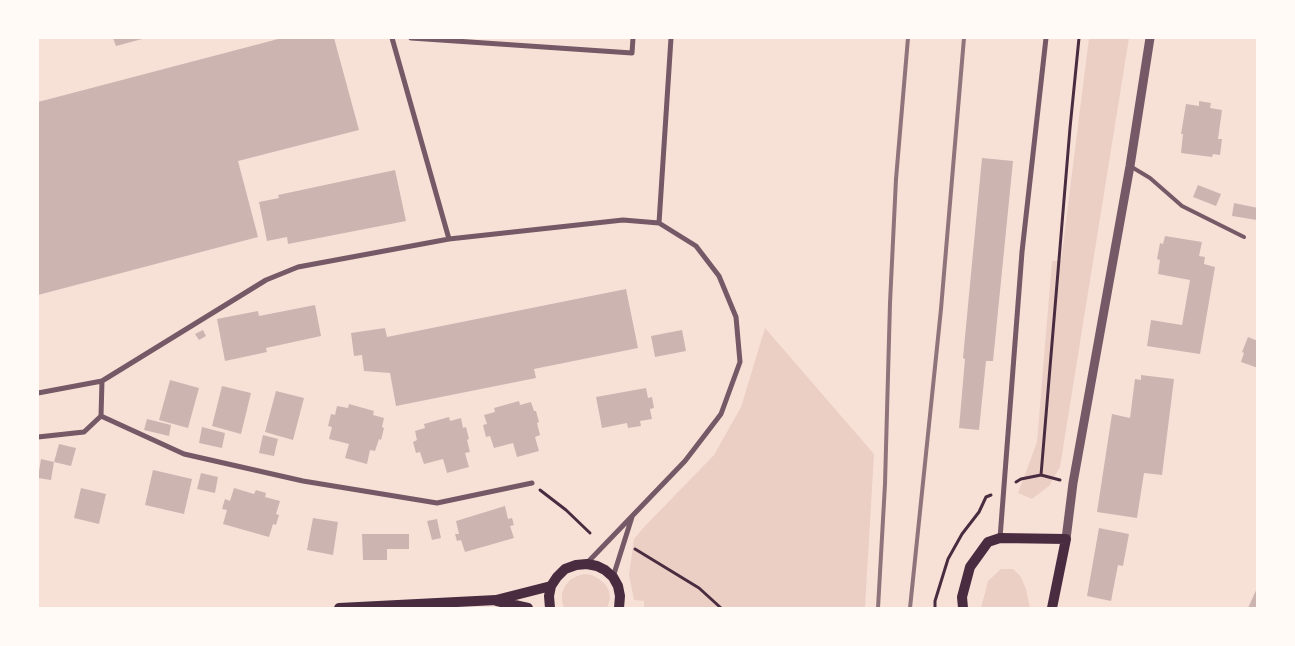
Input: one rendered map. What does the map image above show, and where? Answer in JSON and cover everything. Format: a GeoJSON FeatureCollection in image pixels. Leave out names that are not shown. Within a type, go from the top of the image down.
{"type":"FeatureCollection","features":[{"type":"Feature","properties":{"kind":"main road"},"geometry":{"type":"LineString","coordinates":[[963,608],[962,597],[970,567],[988,542],[1000,538],[1066,539],[1052,608]]}},
{"type":"Feature","properties":{"kind":"main road"},"geometry":{"type":"LineString","coordinates":[[550,608],[549,596],[551,586],[557,577],[565,569],[587,564],[605,570],[613,577],[618,586],[620,596],[619,608]]}},
{"type":"Feature","properties":{"kind":"main road"},"geometry":{"type":"LineString","coordinates":[[339,608],[496,600],[551,586]]}},
{"type":"Feature","properties":{"kind":"main road"},"geometry":{"type":"LineString","coordinates":[[496,600],[528,608]]}},
{"type":"Feature","properties":{"kind":"street"},"geometry":{"type":"LineString","coordinates":[[392,38],[449,239]]}},
{"type":"Feature","properties":{"kind":"street"},"geometry":{"type":"LineString","coordinates":[[411,38],[632,52],[633,38]]}},
{"type":"Feature","properties":{"kind":"street"},"geometry":{"type":"LineString","coordinates":[[659,224],[671,38]]}},
{"type":"Feature","properties":{"kind":"street"},"geometry":{"type":"LineString","coordinates":[[1000,538],[1022,252],[1046,38]]}},
{"type":"Feature","properties":{"kind":"street"},"geometry":{"type":"LineString","coordinates":[[1066,539],[1073,483],[1130,166],[1150,38]]}},
{"type":"Feature","properties":{"kind":"street"},"geometry":{"type":"LineString","coordinates":[[38,393],[102,381],[266,280],[298,267],[449,239],[623,220],[659,224],[696,246],[719,276],[736,317],[740,362],[721,414],[685,461],[587,564]]}},
{"type":"Feature","properties":{"kind":"street"},"geometry":{"type":"LineString","coordinates":[[38,437],[84,432],[101,416],[102,381]]}},
{"type":"Feature","properties":{"kind":"street"},"geometry":{"type":"LineString","coordinates":[[101,416],[184,454],[303,481],[437,503],[532,483]]}},
{"type":"Feature","properties":{"kind":"street"},"geometry":{"type":"LineString","coordinates":[[613,577],[633,514]]}},
{"type":"Feature","properties":{"kind":"lane"},"geometry":{"type":"LineString","coordinates":[[1130,166],[1150,178],[1182,206],[1244,237]]}},
{"type":"Feature","properties":{"kind":"path"},"geometry":{"type":"LineString","coordinates":[[1042,475],[1078,38]]}},
{"type":"Feature","properties":{"kind":"path"},"geometry":{"type":"LineString","coordinates":[[935,608],[935,601],[948,559],[986,498],[1021,479],[1042,475],[1073,483]]}},
{"type":"Feature","properties":{"kind":"path"},"geometry":{"type":"LineString","coordinates":[[532,483],[566,510],[590,533]]}},
{"type":"Feature","properties":{"kind":"path"},"geometry":{"type":"LineString","coordinates":[[634,549],[699,588],[721,608]]}},
{"type":"Feature","properties":{"kind":"shaded area"},"geometry":{"type":"Polygon","coordinates":[[[1089,38],[1129,38],[1060,467],[1049,486],[1032,499],[1018,493],[1037,442],[1052,261],[1061,261],[1089,38]]]}},
{"type":"Feature","properties":{"kind":"shaded area"},"geometry":{"type":"Polygon","coordinates":[[[765,328],[874,454],[865,608],[644,608],[644,601],[634,600],[629,575],[634,539],[714,455],[741,407],[765,328]]]}},
{"type":"Feature","properties":{"kind":"shaded area"},"geometry":{"type":"Polygon","coordinates":[[[1001,569],[1013,569],[1021,577],[1030,608],[981,608],[988,581],[1001,569]]]}},
{"type":"Feature","properties":{"kind":"shaded area"},"geometry":{"type":"Polygon","coordinates":[[[585,574],[592,575],[605,584],[609,591],[610,599],[607,608],[564,608],[562,593],[565,586],[570,580],[585,574]]]}},
{"type":"Feature","properties":{"kind":"building"},"geometry":{"type":"Polygon","coordinates":[[[113,38],[146,38],[116,46],[113,38]]]}},
{"type":"Feature","properties":{"kind":"building"},"geometry":{"type":"Polygon","coordinates":[[[282,38],[334,38],[359,130],[238,161],[258,237],[38,295],[38,102],[282,38]]]}},
{"type":"Feature","properties":{"kind":"building"},"geometry":{"type":"Polygon","coordinates":[[[1199,101],[1211,103],[1210,108],[1222,110],[1218,139],[1222,139],[1220,155],[1213,154],[1212,157],[1181,153],[1183,134],[1181,134],[1186,104],[1199,106],[1199,101]]]}},
{"type":"Feature","properties":{"kind":"building"},"geometry":{"type":"Polygon","coordinates":[[[982,158],[1013,161],[993,361],[986,361],[979,430],[959,428],[965,359],[963,358],[982,158]]]}},
{"type":"Feature","properties":{"kind":"building"},"geometry":{"type":"Polygon","coordinates":[[[395,170],[406,221],[288,244],[287,237],[267,241],[259,202],[279,198],[278,195],[395,170]]]}},
{"type":"Feature","properties":{"kind":"building"},"geometry":{"type":"Polygon","coordinates":[[[1198,185],[1221,194],[1216,206],[1193,197],[1198,185]]]}},
{"type":"Feature","properties":{"kind":"building"},"geometry":{"type":"Polygon","coordinates":[[[1234,203],[1258,208],[1257,220],[1232,216],[1234,203]]]}},
{"type":"Feature","properties":{"kind":"building"},"geometry":{"type":"Polygon","coordinates":[[[1165,236],[1202,242],[1199,256],[1205,257],[1204,264],[1215,267],[1200,354],[1147,346],[1151,320],[1182,325],[1190,280],[1158,274],[1160,260],[1157,259],[1160,243],[1163,244],[1165,236]]]}},
{"type":"Feature","properties":{"kind":"building"},"geometry":{"type":"Polygon","coordinates":[[[626,289],[638,348],[534,369],[536,378],[396,406],[390,373],[364,371],[362,355],[354,356],[351,333],[385,328],[387,337],[626,289]]]}},
{"type":"Feature","properties":{"kind":"building"},"geometry":{"type":"Polygon","coordinates":[[[315,305],[321,336],[266,348],[267,352],[225,361],[217,319],[258,311],[259,316],[315,305]]]}},
{"type":"Feature","properties":{"kind":"building"},"geometry":{"type":"Polygon","coordinates":[[[203,330],[206,336],[199,340],[195,334],[203,330]]]}},
{"type":"Feature","properties":{"kind":"building"},"geometry":{"type":"Polygon","coordinates":[[[682,330],[686,351],[655,357],[651,336],[682,330]]]}},
{"type":"Feature","properties":{"kind":"building"},"geometry":{"type":"Polygon","coordinates":[[[1248,337],[1258,341],[1258,368],[1241,362],[1244,353],[1242,352],[1248,337]]]}},
{"type":"Feature","properties":{"kind":"building"},"geometry":{"type":"Polygon","coordinates":[[[1141,375],[1174,379],[1162,475],[1144,473],[1137,518],[1097,512],[1112,414],[1130,418],[1135,379],[1141,380],[1141,375]]]}},
{"type":"Feature","properties":{"kind":"building"},"geometry":{"type":"Polygon","coordinates":[[[170,380],[199,388],[188,428],[159,420],[170,380]]]}},
{"type":"Feature","properties":{"kind":"building"},"geometry":{"type":"Polygon","coordinates":[[[222,386],[251,393],[241,434],[212,426],[222,386]]]}},
{"type":"Feature","properties":{"kind":"building"},"geometry":{"type":"Polygon","coordinates":[[[646,388],[648,398],[652,397],[654,408],[650,409],[652,419],[640,421],[641,426],[628,428],[627,423],[602,428],[596,397],[646,388]]]}},
{"type":"Feature","properties":{"kind":"building"},"geometry":{"type":"Polygon","coordinates":[[[276,391],[304,398],[293,440],[265,432],[276,391]]]}},
{"type":"Feature","properties":{"kind":"building"},"geometry":{"type":"Polygon","coordinates":[[[519,401],[520,405],[531,402],[539,422],[537,423],[540,435],[535,437],[539,451],[517,457],[513,443],[494,448],[490,436],[486,437],[483,425],[487,424],[484,415],[495,412],[494,408],[519,401]]]}},
{"type":"Feature","properties":{"kind":"building"},"geometry":{"type":"Polygon","coordinates":[[[349,404],[374,411],[373,415],[384,418],[381,440],[379,439],[375,451],[370,450],[367,464],[345,458],[349,444],[329,439],[332,427],[328,426],[331,414],[335,415],[337,406],[348,408],[349,404]]]}},
{"type":"Feature","properties":{"kind":"building"},"geometry":{"type":"Polygon","coordinates":[[[449,417],[450,421],[461,418],[463,428],[466,427],[470,452],[465,453],[469,467],[447,473],[443,459],[424,464],[420,452],[416,453],[413,442],[417,440],[415,431],[425,428],[424,424],[449,417]]]}},
{"type":"Feature","properties":{"kind":"building"},"geometry":{"type":"Polygon","coordinates":[[[147,419],[171,425],[169,436],[144,430],[147,419]]]}},
{"type":"Feature","properties":{"kind":"building"},"geometry":{"type":"Polygon","coordinates":[[[202,427],[225,433],[222,448],[199,443],[202,427]]]}},
{"type":"Feature","properties":{"kind":"building"},"geometry":{"type":"Polygon","coordinates":[[[263,435],[278,439],[274,456],[259,453],[263,435]]]}},
{"type":"Feature","properties":{"kind":"building"},"geometry":{"type":"Polygon","coordinates":[[[59,444],[76,448],[71,466],[54,462],[59,444]]]}},
{"type":"Feature","properties":{"kind":"building"},"geometry":{"type":"Polygon","coordinates":[[[41,459],[54,462],[51,480],[38,478],[41,459]]]}},
{"type":"Feature","properties":{"kind":"building"},"geometry":{"type":"Polygon","coordinates":[[[153,470],[192,479],[184,514],[145,505],[153,470]]]}},
{"type":"Feature","properties":{"kind":"building"},"geometry":{"type":"Polygon","coordinates":[[[201,473],[218,477],[215,493],[197,489],[201,473]]]}},
{"type":"Feature","properties":{"kind":"building"},"geometry":{"type":"Polygon","coordinates":[[[81,488],[106,494],[99,524],[74,518],[81,488]]]}},
{"type":"Feature","properties":{"kind":"building"},"geometry":{"type":"Polygon","coordinates":[[[234,488],[254,494],[256,490],[266,493],[265,497],[280,501],[276,514],[279,515],[276,525],[273,524],[269,537],[223,524],[227,510],[222,509],[225,499],[230,501],[234,488]]]}},
{"type":"Feature","properties":{"kind":"building"},"geometry":{"type":"Polygon","coordinates":[[[505,506],[508,519],[512,518],[514,525],[510,526],[514,538],[465,552],[461,540],[457,541],[455,534],[459,534],[456,521],[505,506]]]}},
{"type":"Feature","properties":{"kind":"building"},"geometry":{"type":"Polygon","coordinates":[[[313,518],[338,522],[333,555],[307,550],[313,518]]]}},
{"type":"Feature","properties":{"kind":"building"},"geometry":{"type":"Polygon","coordinates":[[[437,519],[441,538],[432,540],[427,521],[437,519]]]}},
{"type":"Feature","properties":{"kind":"building"},"geometry":{"type":"Polygon","coordinates":[[[1099,528],[1129,534],[1123,566],[1118,565],[1111,601],[1087,596],[1099,528]]]}},
{"type":"Feature","properties":{"kind":"building"},"geometry":{"type":"Polygon","coordinates":[[[362,534],[409,534],[409,549],[387,549],[387,560],[363,560],[362,534]]]}},
{"type":"Feature","properties":{"kind":"building"},"geometry":{"type":"Polygon","coordinates":[[[1258,586],[1258,608],[1248,608],[1258,586]]]}},
{"type":"Feature","properties":{"kind":"railway"},"geometry":{"type":"LineString","coordinates":[[878,608],[885,484],[890,303],[896,179],[908,38]]}},
{"type":"Feature","properties":{"kind":"railway"},"geometry":{"type":"LineString","coordinates":[[910,608],[941,309],[964,38]]}}]}
